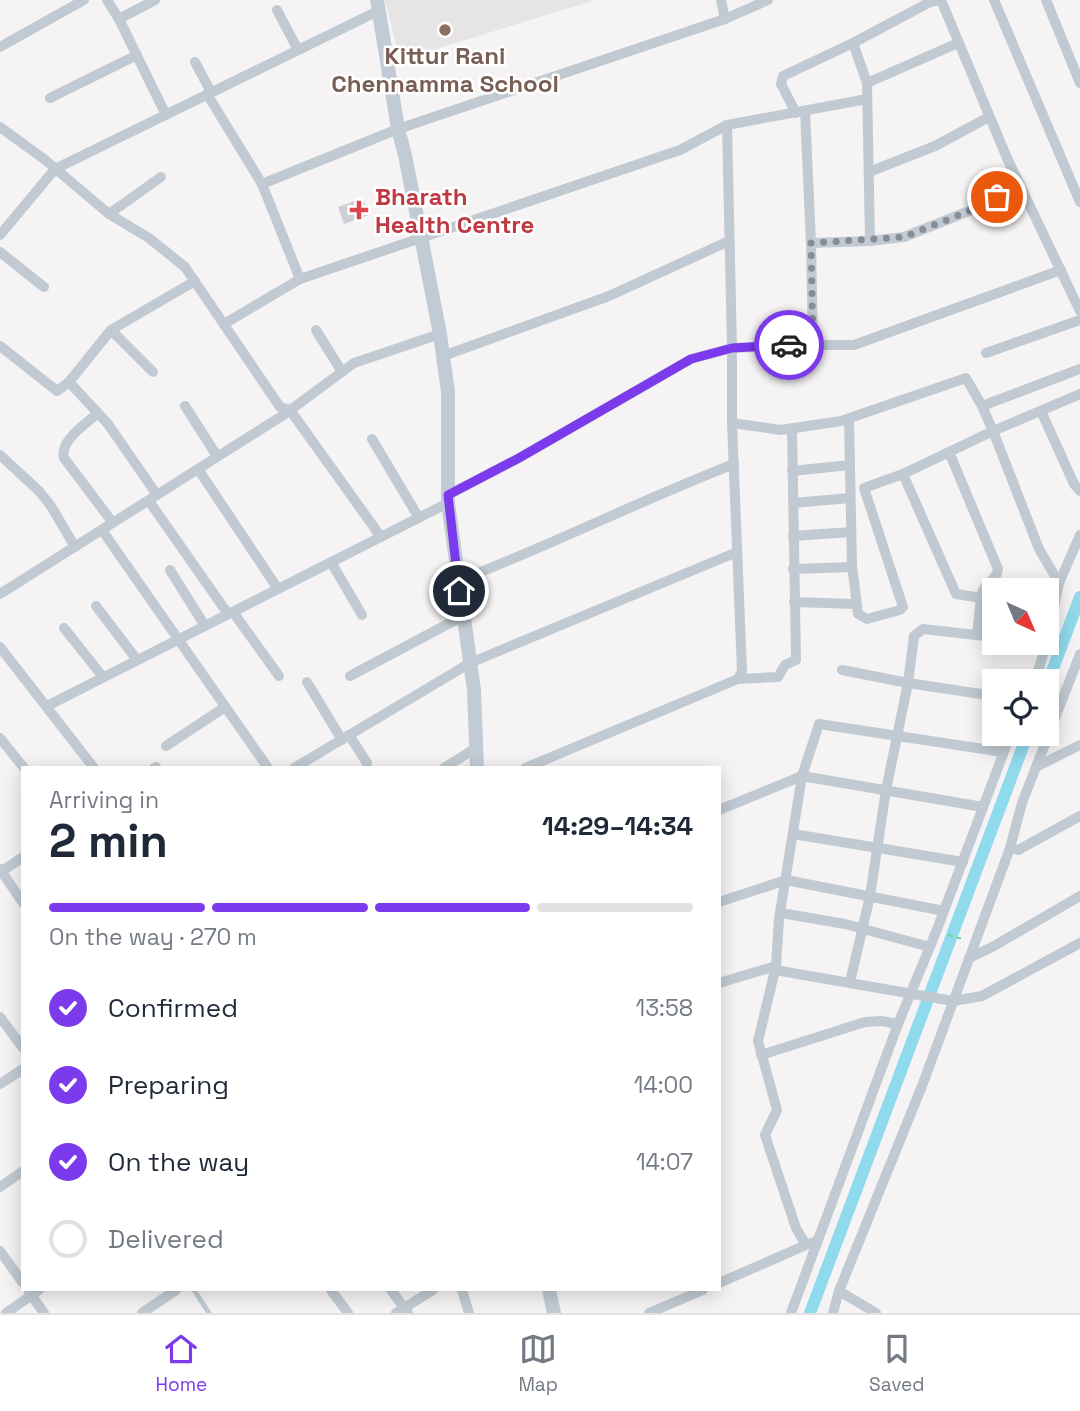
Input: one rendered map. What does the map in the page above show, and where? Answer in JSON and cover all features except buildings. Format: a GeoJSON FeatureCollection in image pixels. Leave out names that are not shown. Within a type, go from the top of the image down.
{"type":"FeatureCollection","features":[{"type":"Feature","properties":{"kind":"main road"},"geometry":{"type":"LineString","coordinates":[[378,5],[398,129],[440,334],[448,392],[448,499],[474,690],[477,766]]}},
{"type":"Feature","properties":{"kind":"main road"},"geometry":{"type":"LineString","coordinates":[[549,1291],[554,1313]]}},
{"type":"Feature","properties":{"kind":"street"},"geometry":{"type":"LineString","coordinates":[[0,47],[84,0]]}},
{"type":"Feature","properties":{"kind":"street"},"geometry":{"type":"LineString","coordinates":[[107,0],[166,115]]}},
{"type":"Feature","properties":{"kind":"street"},"geometry":{"type":"LineString","coordinates":[[119,19],[155,0]]}},
{"type":"Feature","properties":{"kind":"street"},"geometry":{"type":"LineString","coordinates":[[721,0],[725,19]]}},
{"type":"Feature","properties":{"kind":"street"},"geometry":{"type":"LineString","coordinates":[[262,184],[398,129],[725,19],[768,0]]}},
{"type":"Feature","properties":{"kind":"street"},"geometry":{"type":"LineString","coordinates":[[813,345],[811,243],[800,112],[780,84],[783,76],[930,2],[940,0],[989,117],[1080,311]]}},
{"type":"Feature","properties":{"kind":"street"},"geometry":{"type":"LineString","coordinates":[[994,0],[1080,202]]}},
{"type":"Feature","properties":{"kind":"street"},"geometry":{"type":"LineString","coordinates":[[1046,0],[1080,83]]}},
{"type":"Feature","properties":{"kind":"street"},"geometry":{"type":"LineString","coordinates":[[0,235],[4,221],[55,169],[298,50],[378,5]]}},
{"type":"Feature","properties":{"kind":"street"},"geometry":{"type":"LineString","coordinates":[[277,9],[298,50]]}},
{"type":"Feature","properties":{"kind":"street"},"geometry":{"type":"LineString","coordinates":[[853,43],[867,83],[870,241]]}},
{"type":"Feature","properties":{"kind":"street"},"geometry":{"type":"LineString","coordinates":[[867,83],[958,43]]}},
{"type":"Feature","properties":{"kind":"street"},"geometry":{"type":"LineString","coordinates":[[50,98],[137,55]]}},
{"type":"Feature","properties":{"kind":"street"},"geometry":{"type":"LineString","coordinates":[[195,62],[209,93],[262,184],[300,279]]}},
{"type":"Feature","properties":{"kind":"street"},"geometry":{"type":"LineString","coordinates":[[224,324],[300,279],[680,150],[727,125],[867,99]]}},
{"type":"Feature","properties":{"kind":"street"},"geometry":{"type":"LineString","coordinates":[[869,172],[935,146],[989,117]]}},
{"type":"Feature","properties":{"kind":"street"},"geometry":{"type":"LineString","coordinates":[[727,125],[732,423],[742,671],[738,680]]}},
{"type":"Feature","properties":{"kind":"street"},"geometry":{"type":"LineString","coordinates":[[0,127],[109,214],[149,238],[185,267],[280,407],[290,410],[381,537]]}},
{"type":"Feature","properties":{"kind":"street"},"geometry":{"type":"LineString","coordinates":[[109,214],[161,177]]}},
{"type":"Feature","properties":{"kind":"street"},"geometry":{"type":"LineString","coordinates":[[811,243],[904,237],[974,209],[1020,185]]}},
{"type":"Feature","properties":{"kind":"street"},"geometry":{"type":"LineString","coordinates":[[443,356],[609,296],[729,241]]}},
{"type":"Feature","properties":{"kind":"street"},"geometry":{"type":"LineString","coordinates":[[0,252],[44,287]]}},
{"type":"Feature","properties":{"kind":"street"},"geometry":{"type":"LineString","coordinates":[[47,706],[419,518],[691,359],[732,348],[854,345],[1061,270]]}},
{"type":"Feature","properties":{"kind":"street"},"geometry":{"type":"LineString","coordinates":[[0,346],[57,391],[69,382],[111,330],[195,281]]}},
{"type":"Feature","properties":{"kind":"street"},"geometry":{"type":"LineString","coordinates":[[986,353],[1080,320]]}},
{"type":"Feature","properties":{"kind":"street"},"geometry":{"type":"LineString","coordinates":[[111,330],[153,372]]}},
{"type":"Feature","properties":{"kind":"street"},"geometry":{"type":"LineString","coordinates":[[316,330],[342,372]]}},
{"type":"Feature","properties":{"kind":"street"},"geometry":{"type":"LineString","coordinates":[[0,594],[290,410],[354,363],[440,334]]}},
{"type":"Feature","properties":{"kind":"street"},"geometry":{"type":"LineString","coordinates":[[982,406],[1080,369]]}},
{"type":"Feature","properties":{"kind":"street"},"geometry":{"type":"LineString","coordinates":[[732,423],[781,430],[849,419],[966,378],[993,431],[1039,549],[1056,578]]}},
{"type":"Feature","properties":{"kind":"street"},"geometry":{"type":"LineString","coordinates":[[69,382],[108,424],[153,498],[230,613],[279,676]]}},
{"type":"Feature","properties":{"kind":"street"},"geometry":{"type":"LineString","coordinates":[[793,503],[850,495],[1080,394]]}},
{"type":"Feature","properties":{"kind":"street"},"geometry":{"type":"LineString","coordinates":[[185,406],[218,456]]}},
{"type":"Feature","properties":{"kind":"street"},"geometry":{"type":"LineString","coordinates":[[1041,411],[1074,484],[1080,491]]}},
{"type":"Feature","properties":{"kind":"street"},"geometry":{"type":"LineString","coordinates":[[98,413],[65,444],[62,452],[113,523]]}},
{"type":"Feature","properties":{"kind":"street"},"geometry":{"type":"LineString","coordinates":[[849,419],[852,567],[858,614],[867,619],[903,607],[864,488]]}},
{"type":"Feature","properties":{"kind":"street"},"geometry":{"type":"LineString","coordinates":[[530,766],[738,680],[778,677],[785,665],[796,660],[792,428]]}},
{"type":"Feature","properties":{"kind":"street"},"geometry":{"type":"LineString","coordinates":[[372,439],[419,518]]}},
{"type":"Feature","properties":{"kind":"street"},"geometry":{"type":"LineString","coordinates":[[949,452],[998,569],[996,576],[983,587],[977,634]]}},
{"type":"Feature","properties":{"kind":"street"},"geometry":{"type":"LineString","coordinates":[[0,455],[45,498],[75,547]]}},
{"type":"Feature","properties":{"kind":"street"},"geometry":{"type":"LineString","coordinates":[[458,581],[531,553],[686,482],[734,464]]}},
{"type":"Feature","properties":{"kind":"street"},"geometry":{"type":"LineString","coordinates":[[792,471],[850,465]]}},
{"type":"Feature","properties":{"kind":"street"},"geometry":{"type":"LineString","coordinates":[[198,469],[278,589]]}},
{"type":"Feature","properties":{"kind":"street"},"geometry":{"type":"LineString","coordinates":[[903,474],[956,594],[981,598]]}},
{"type":"Feature","properties":{"kind":"street"},"geometry":{"type":"LineString","coordinates":[[102,530],[267,766]]}},
{"type":"Feature","properties":{"kind":"street"},"geometry":{"type":"LineString","coordinates":[[793,536],[851,532]]}},
{"type":"Feature","properties":{"kind":"street"},"geometry":{"type":"LineString","coordinates":[[1059,583],[1080,535]]}},
{"type":"Feature","properties":{"kind":"street"},"geometry":{"type":"LineString","coordinates":[[297,766],[470,663],[737,552]]}},
{"type":"Feature","properties":{"kind":"street"},"geometry":{"type":"LineString","coordinates":[[331,562],[362,615]]}},
{"type":"Feature","properties":{"kind":"street"},"geometry":{"type":"LineString","coordinates":[[793,569],[852,567]]}},
{"type":"Feature","properties":{"kind":"street"},"geometry":{"type":"LineString","coordinates":[[170,570],[205,626]]}},
{"type":"Feature","properties":{"kind":"street"},"geometry":{"type":"LineString","coordinates":[[794,603],[856,604]]}},
{"type":"Feature","properties":{"kind":"street"},"geometry":{"type":"LineString","coordinates":[[96,606],[137,660]]}},
{"type":"Feature","properties":{"kind":"street"},"geometry":{"type":"LineString","coordinates":[[350,676],[463,616]]}},
{"type":"Feature","properties":{"kind":"street"},"geometry":{"type":"LineString","coordinates":[[64,628],[103,677]]}},
{"type":"Feature","properties":{"kind":"street"},"geometry":{"type":"LineString","coordinates":[[849,982],[870,897],[914,636],[919,630],[982,635]]}},
{"type":"Feature","properties":{"kind":"street"},"geometry":{"type":"LineString","coordinates":[[0,647],[92,766]]}},
{"type":"Feature","properties":{"kind":"street"},"geometry":{"type":"LineString","coordinates":[[833,1313],[839,1291],[922,1086],[948,1001],[968,958],[1010,848],[1022,803],[1080,654]]}},
{"type":"Feature","properties":{"kind":"street"},"geometry":{"type":"LineString","coordinates":[[842,670],[982,694]]}},
{"type":"Feature","properties":{"kind":"street"},"geometry":{"type":"LineString","coordinates":[[307,682],[345,737],[367,763]]}},
{"type":"Feature","properties":{"kind":"street"},"geometry":{"type":"LineString","coordinates":[[166,746],[225,707]]}},
{"type":"Feature","properties":{"kind":"street"},"geometry":{"type":"LineString","coordinates":[[811,1243],[796,1228],[765,1135],[778,1110],[758,1041],[775,968],[802,776],[819,723],[1003,752]]}},
{"type":"Feature","properties":{"kind":"street"},"geometry":{"type":"LineString","coordinates":[[0,738],[22,766]]}},
{"type":"Feature","properties":{"kind":"street"},"geometry":{"type":"LineString","coordinates":[[1036,767],[1080,745]]}},
{"type":"Feature","properties":{"kind":"street"},"geometry":{"type":"LineString","coordinates":[[790,1313],[811,1243],[846,1167],[898,1024],[915,993],[1006,746]]}},
{"type":"Feature","properties":{"kind":"street"},"geometry":{"type":"LineString","coordinates":[[447,766],[476,748]]}},
{"type":"Feature","properties":{"kind":"street"},"geometry":{"type":"LineString","coordinates":[[721,809],[802,776],[983,807]]}},
{"type":"Feature","properties":{"kind":"street"},"geometry":{"type":"LineString","coordinates":[[1010,848],[1018,850],[1080,816]]}},
{"type":"Feature","properties":{"kind":"street"},"geometry":{"type":"LineString","coordinates":[[793,834],[963,862]]}},
{"type":"Feature","properties":{"kind":"street"},"geometry":{"type":"LineString","coordinates":[[21,858],[1,870],[21,900]]}},
{"type":"Feature","properties":{"kind":"street"},"geometry":{"type":"LineString","coordinates":[[721,901],[786,880],[944,911]]}},
{"type":"Feature","properties":{"kind":"street"},"geometry":{"type":"LineString","coordinates":[[968,958],[995,946],[1080,896]]}},
{"type":"Feature","properties":{"kind":"street"},"geometry":{"type":"LineString","coordinates":[[781,913],[863,928],[930,947]]}},
{"type":"Feature","properties":{"kind":"street"},"geometry":{"type":"LineString","coordinates":[[721,982],[775,968],[948,1001],[982,996],[1080,943]]}},
{"type":"Feature","properties":{"kind":"street"},"geometry":{"type":"LineString","coordinates":[[0,1017],[21,1045]]}},
{"type":"Feature","properties":{"kind":"street"},"geometry":{"type":"LineString","coordinates":[[761,1055],[865,1022],[898,1024]]}},
{"type":"Feature","properties":{"kind":"street"},"geometry":{"type":"LineString","coordinates":[[0,1084],[21,1070]]}},
{"type":"Feature","properties":{"kind":"street"},"geometry":{"type":"LineString","coordinates":[[0,1187],[21,1172]]}},
{"type":"Feature","properties":{"kind":"street"},"geometry":{"type":"LineString","coordinates":[[721,1282],[811,1243]]}},
{"type":"Feature","properties":{"kind":"street"},"geometry":{"type":"LineString","coordinates":[[0,1251],[21,1280]]}},
{"type":"Feature","properties":{"kind":"street"},"geometry":{"type":"LineString","coordinates":[[142,1313],[175,1291]]}},
{"type":"Feature","properties":{"kind":"street"},"geometry":{"type":"LineString","coordinates":[[332,1291],[348,1313]]}},
{"type":"Feature","properties":{"kind":"street"},"geometry":{"type":"LineString","coordinates":[[392,1291],[403,1311],[432,1291]]}},
{"type":"Feature","properties":{"kind":"street"},"geometry":{"type":"LineString","coordinates":[[462,1291],[469,1313]]}},
{"type":"Feature","properties":{"kind":"street"},"geometry":{"type":"LineString","coordinates":[[649,1313],[701,1291]]}},
{"type":"Feature","properties":{"kind":"street"},"geometry":{"type":"LineString","coordinates":[[839,1291],[876,1313]]}},
{"type":"Feature","properties":{"kind":"street"},"geometry":{"type":"LineString","coordinates":[[6,1313],[33,1292],[44,1313]]}},
{"type":"Feature","properties":{"kind":"lane"},"geometry":{"type":"LineString","coordinates":[[195,1291],[209,1313]]}},
{"type":"Feature","properties":{"kind":"path"},"geometry":{"type":"LineString","coordinates":[[936,932],[974,942]]}},
{"type":"Feature","properties":{"kind":"shaded area","name":"Kittur Rani Chennamma School"},"geometry":{"type":"Polygon","coordinates":[[[385,0],[595,0],[400,60],[385,0]]]}},
{"type":"Feature","properties":{"kind":"waterway"},"geometry":{"type":"LineString","coordinates":[[1053,669],[1080,597]]}},
{"type":"Feature","properties":{"kind":"waterway"},"geometry":{"type":"LineString","coordinates":[[810,1313],[1023,746]]}},
{"type":"Feature","properties":{"kind":"way so far"},"geometry":{"type":"LineString","coordinates":[[789,345],[813,345],[811,243],[904,237],[997,197]]}},
{"type":"Feature","properties":{"kind":"place","name":"Kittur Rani Chennamma School"},"geometry":{"type":"Point","coordinates":[445,30]}},
{"type":"Feature","properties":{"kind":"place","name":"Bharath Health Centre"},"geometry":{"type":"Point","coordinates":[359,210]}},
{"type":"Feature","properties":{"kind":"route"},"geometry":{"type":"LineString","coordinates":[[459,591],[448,495],[519,458],[691,359],[732,348],[789,345]]}}]}
